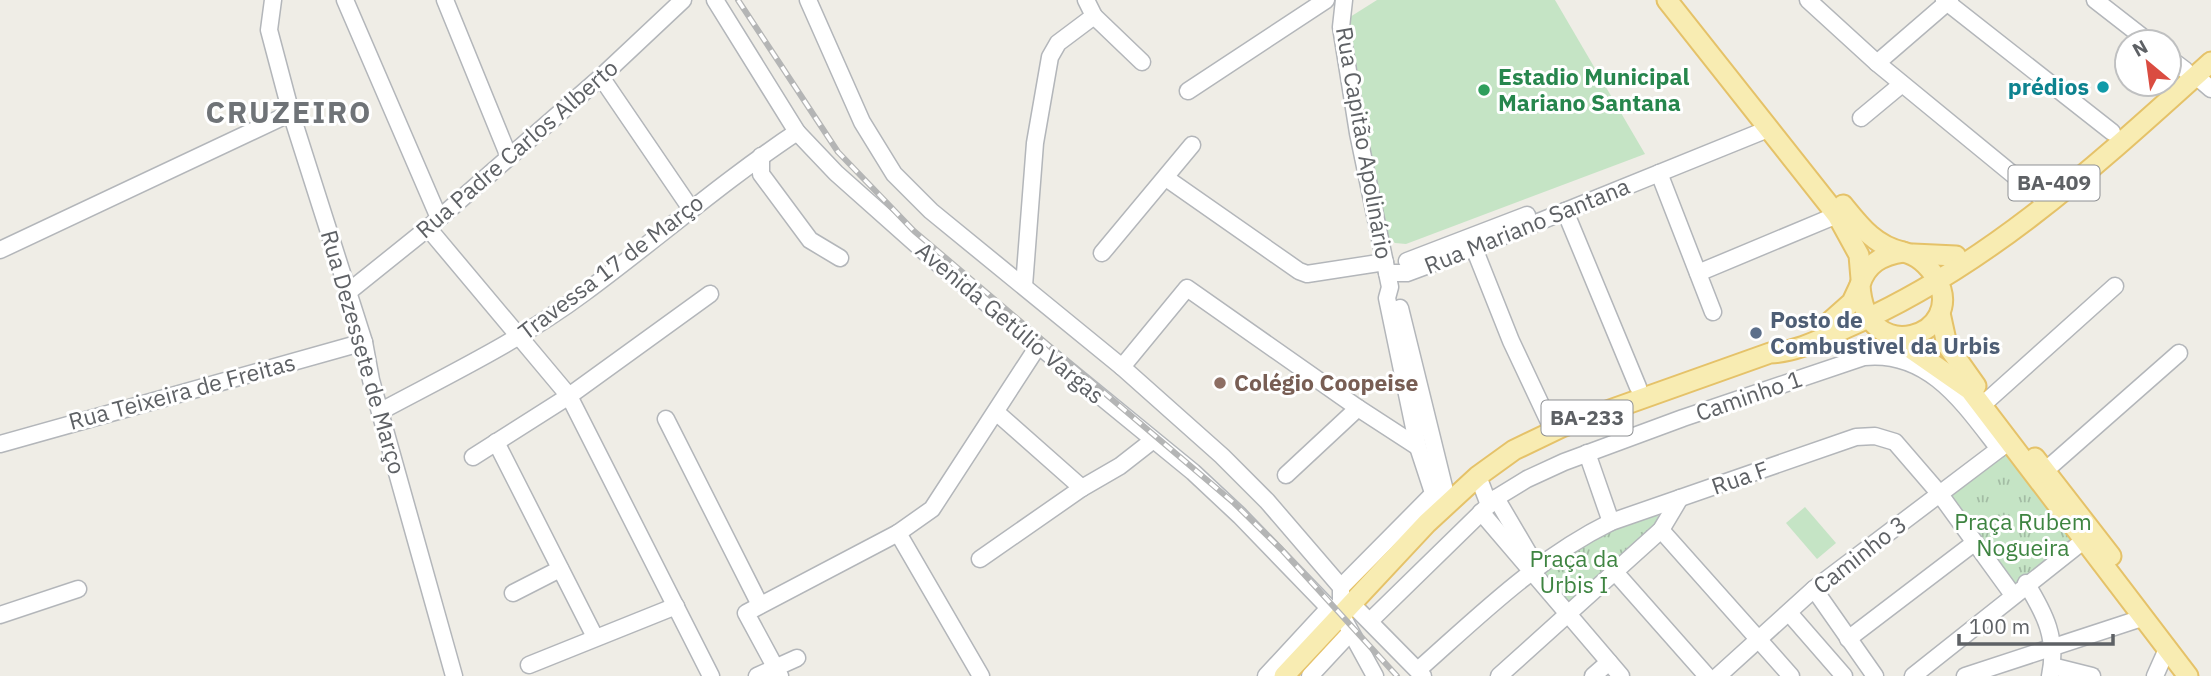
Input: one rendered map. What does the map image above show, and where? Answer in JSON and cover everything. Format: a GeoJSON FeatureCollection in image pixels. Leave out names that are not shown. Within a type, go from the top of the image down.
{"type":"FeatureCollection","features":[{"type":"Feature","properties":{"kind":"main road"},"geometry":{"type":"LineString","coordinates":[[1667,0],[1837,215],[1859,255],[1867,314],[1889,336],[1970,390],[2004,446],[2088,537],[2203,676]]}},
{"type":"Feature","properties":{"kind":"main road"},"geometry":{"type":"LineString","coordinates":[[1679,0],[1768,125],[1860,226],[1885,249],[1958,262],[1941,310],[1934,322],[1916,335],[1889,336],[1827,331]]}},
{"type":"Feature","properties":{"kind":"main road","name":"BA-409"},"geometry":{"type":"LineString","coordinates":[[2183,79],[2203,73],[2211,47]]}},
{"type":"Feature","properties":{"kind":"main road","name":"BA-233"},"geometry":{"type":"LineString","coordinates":[[1284,676],[1438,503],[1514,450],[1562,427],[1770,353],[1783,343],[1827,331],[1867,314],[1958,262],[2049,202],[2203,73]]}},
{"type":"Feature","properties":{"kind":"main road","name":"BA-409"},"geometry":{"type":"LineString","coordinates":[[1958,262],[2152,98]]}},
{"type":"Feature","properties":{"kind":"main road"},"geometry":{"type":"LineString","coordinates":[[1908,253],[1935,276],[1943,291],[1941,310],[1947,345],[2046,470],[2143,618],[2188,676]]}},
{"type":"Feature","properties":{"kind":"main road"},"geometry":{"type":"LineString","coordinates":[[1827,331],[1852,302],[1861,282],[1878,259],[1908,253]]}},
{"type":"Feature","properties":{"kind":"street","name":"Rua Dezessete de Março"},"geometry":{"type":"LineString","coordinates":[[273,0],[269,30],[291,113],[364,342],[454,676]]}},
{"type":"Feature","properties":{"kind":"street"},"geometry":{"type":"LineString","coordinates":[[345,0],[433,223],[569,396],[676,606],[705,674]]}},
{"type":"Feature","properties":{"kind":"street"},"geometry":{"type":"LineString","coordinates":[[445,0],[509,157]]}},
{"type":"Feature","properties":{"kind":"street","name":"Rua Padre Carlos Alberto"},"geometry":{"type":"LineString","coordinates":[[347,293],[433,223],[601,77],[683,0]]}},
{"type":"Feature","properties":{"kind":"street","name":"Avenida Getúlio Vargas"},"geometry":{"type":"LineString","coordinates":[[715,0],[797,132],[888,222],[1193,472],[1341,611]]}},
{"type":"Feature","properties":{"kind":"street"},"geometry":{"type":"LineString","coordinates":[[809,3],[828,0]]}},
{"type":"Feature","properties":{"kind":"street"},"geometry":{"type":"LineString","coordinates":[[1086,0],[1094,16],[1142,62]]}},
{"type":"Feature","properties":{"kind":"street"},"geometry":{"type":"LineString","coordinates":[[1188,91],[1326,0]]}},
{"type":"Feature","properties":{"kind":"street","name":"Rua Capitão Apolinário"},"geometry":{"type":"LineString","coordinates":[[1344,0],[1341,27],[1358,134],[1388,274],[1397,296],[1418,447],[1438,503]]}},
{"type":"Feature","properties":{"kind":"street"},"geometry":{"type":"LineString","coordinates":[[1808,0],[1877,63],[2039,196]]}},
{"type":"Feature","properties":{"kind":"street"},"geometry":{"type":"LineString","coordinates":[[2095,0],[2131,28]]}},
{"type":"Feature","properties":{"kind":"street"},"geometry":{"type":"LineString","coordinates":[[1877,63],[1947,1],[2112,132]]}},
{"type":"Feature","properties":{"kind":"street","name":"Avenida Getúlio Vargas"},"geometry":{"type":"LineString","coordinates":[[809,3],[862,121],[894,174],[930,211],[1122,367],[1231,465],[1341,611]]}},
{"type":"Feature","properties":{"kind":"street"},"geometry":{"type":"LineString","coordinates":[[1024,286],[1035,143],[1050,57],[1058,43],[1094,16]]}},
{"type":"Feature","properties":{"kind":"street"},"geometry":{"type":"LineString","coordinates":[[2183,64],[2203,73]]}},
{"type":"Feature","properties":{"kind":"street"},"geometry":{"type":"LineString","coordinates":[[601,77],[691,209]]}},
{"type":"Feature","properties":{"kind":"street"},"geometry":{"type":"LineString","coordinates":[[1861,118],[1902,83]]}},
{"type":"Feature","properties":{"kind":"street"},"geometry":{"type":"LineString","coordinates":[[0,250],[291,113]]}},
{"type":"Feature","properties":{"kind":"street","name":"Rua Mariano Santana"},"geometry":{"type":"LineString","coordinates":[[1388,274],[1404,263],[1768,125]]}},
{"type":"Feature","properties":{"kind":"street","name":"Rua Mariano Santana"},"geometry":{"type":"LineString","coordinates":[[1388,274],[1407,273],[1474,248],[1659,173],[1768,125]]}},
{"type":"Feature","properties":{"kind":"street","name":"Travessa 17 de Março"},"geometry":{"type":"LineString","coordinates":[[381,411],[520,336],[584,293],[761,156],[797,132]]}},
{"type":"Feature","properties":{"kind":"street"},"geometry":{"type":"LineString","coordinates":[[1102,253],[1192,145]]}},
{"type":"Feature","properties":{"kind":"street"},"geometry":{"type":"LineString","coordinates":[[761,156],[760,168],[763,177],[810,240],[840,258]]}},
{"type":"Feature","properties":{"kind":"street"},"geometry":{"type":"LineString","coordinates":[[1659,173],[1713,312]]}},
{"type":"Feature","properties":{"kind":"street"},"geometry":{"type":"LineString","coordinates":[[1166,178],[1299,271],[1307,274],[1388,274]]}},
{"type":"Feature","properties":{"kind":"street"},"geometry":{"type":"LineString","coordinates":[[1565,211],[1639,387]]}},
{"type":"Feature","properties":{"kind":"street"},"geometry":{"type":"LineString","coordinates":[[1698,273],[1837,215]]}},
{"type":"Feature","properties":{"kind":"street"},"geometry":{"type":"LineString","coordinates":[[1474,248],[1511,341],[1550,424]]}},
{"type":"Feature","properties":{"kind":"street"},"geometry":{"type":"LineString","coordinates":[[1988,400],[2115,286]]}},
{"type":"Feature","properties":{"kind":"street"},"geometry":{"type":"LineString","coordinates":[[1122,367],[1187,288],[1418,447]]}},
{"type":"Feature","properties":{"kind":"street"},"geometry":{"type":"LineString","coordinates":[[474,457],[569,396],[710,294]]}},
{"type":"Feature","properties":{"kind":"street","name":"Rua Teixeira de Freitas"},"geometry":{"type":"LineString","coordinates":[[0,444],[364,342]]}},
{"type":"Feature","properties":{"kind":"street"},"geometry":{"type":"LineString","coordinates":[[778,672],[746,614],[898,533],[932,509],[1038,346]]}},
{"type":"Feature","properties":{"kind":"street"},"geometry":{"type":"LineString","coordinates":[[2046,470],[2179,353]]}},
{"type":"Feature","properties":{"kind":"street","name":"Caminho 1"},"geometry":{"type":"LineString","coordinates":[[1370,621],[1489,505],[1527,479],[1587,453],[1864,357],[1908,360],[1948,387],[2004,446]]}},
{"type":"Feature","properties":{"kind":"street","name":"Rua Capitão Apolinário"},"geometry":{"type":"LineString","coordinates":[[1408,371],[1438,503]]}},
{"type":"Feature","properties":{"kind":"street"},"geometry":{"type":"LineString","coordinates":[[1286,475],[1358,408]]}},
{"type":"Feature","properties":{"kind":"street"},"geometry":{"type":"LineString","coordinates":[[996,412],[1082,488]]}},
{"type":"Feature","properties":{"kind":"street"},"geometry":{"type":"LineString","coordinates":[[666,419],[754,608]]}},
{"type":"Feature","properties":{"kind":"street","name":"Rua F"},"geometry":{"type":"LineString","coordinates":[[1420,673],[1533,568],[1578,539],[1611,522],[1856,437],[1875,436],[1895,442],[1938,494]]}},
{"type":"Feature","properties":{"kind":"street"},"geometry":{"type":"LineString","coordinates":[[980,559],[1082,488],[1120,466],[1152,441]]}},
{"type":"Feature","properties":{"kind":"street"},"geometry":{"type":"LineString","coordinates":[[496,442],[596,637]]}},
{"type":"Feature","properties":{"kind":"street","name":"Caminho 3"},"geometry":{"type":"LineString","coordinates":[[1718,676],[1790,614],[1814,589],[2004,446]]}},
{"type":"Feature","properties":{"kind":"street"},"geometry":{"type":"LineString","coordinates":[[1587,453],[1611,522]]}},
{"type":"Feature","properties":{"kind":"street"},"geometry":{"type":"LineString","coordinates":[[1478,477],[1489,505],[1566,614],[1621,676]]}},
{"type":"Feature","properties":{"kind":"street"},"geometry":{"type":"LineString","coordinates":[[1938,494],[2013,595]]}},
{"type":"Feature","properties":{"kind":"street"},"geometry":{"type":"LineString","coordinates":[[1499,676],[1661,530],[1680,498]]}},
{"type":"Feature","properties":{"kind":"street"},"geometry":{"type":"LineString","coordinates":[[1266,676],[1341,611],[1438,503]]}},
{"type":"Feature","properties":{"kind":"street"},"geometry":{"type":"LineString","coordinates":[[1661,530],[1791,676]]}},
{"type":"Feature","properties":{"kind":"street"},"geometry":{"type":"LineString","coordinates":[[898,533],[981,676]]}},
{"type":"Feature","properties":{"kind":"street"},"geometry":{"type":"LineString","coordinates":[[1913,676],[2026,583],[2088,537]]}},
{"type":"Feature","properties":{"kind":"street"},"geometry":{"type":"LineString","coordinates":[[1848,639],[1974,543]]}},
{"type":"Feature","properties":{"kind":"street"},"geometry":{"type":"LineString","coordinates":[[513,593],[560,569]]}},
{"type":"Feature","properties":{"kind":"street"},"geometry":{"type":"LineString","coordinates":[[1615,572],[1707,676]]}},
{"type":"Feature","properties":{"kind":"street"},"geometry":{"type":"LineString","coordinates":[[2026,583],[2046,616],[2054,648],[2051,671],[2092,676]]}},
{"type":"Feature","properties":{"kind":"street"},"geometry":{"type":"LineString","coordinates":[[0,615],[78,589]]}},
{"type":"Feature","properties":{"kind":"street"},"geometry":{"type":"LineString","coordinates":[[1814,589],[1875,676]]}},
{"type":"Feature","properties":{"kind":"street"},"geometry":{"type":"LineString","coordinates":[[529,665],[676,606]]}},
{"type":"Feature","properties":{"kind":"street"},"geometry":{"type":"LineString","coordinates":[[1341,611],[1370,621],[1420,673]]}},
{"type":"Feature","properties":{"kind":"street"},"geometry":{"type":"LineString","coordinates":[[1310,676],[1341,611]]}},
{"type":"Feature","properties":{"kind":"street"},"geometry":{"type":"LineString","coordinates":[[1341,611],[1375,676]]}},
{"type":"Feature","properties":{"kind":"street"},"geometry":{"type":"LineString","coordinates":[[1790,614],[1844,676]]}},
{"type":"Feature","properties":{"kind":"street"},"geometry":{"type":"LineString","coordinates":[[1965,676],[1998,671],[2054,648],[2143,618]]}},
{"type":"Feature","properties":{"kind":"street"},"geometry":{"type":"LineString","coordinates":[[2155,676],[2167,649]]}},
{"type":"Feature","properties":{"kind":"street"},"geometry":{"type":"LineString","coordinates":[[757,676],[778,672],[797,658]]}},
{"type":"Feature","properties":{"kind":"street"},"geometry":{"type":"LineString","coordinates":[[1593,676],[1609,662]]}},
{"type":"Feature","properties":{"kind":"green space","name":"Estadio Municipal Mariano Santana"},"geometry":{"type":"Polygon","coordinates":[[[1377,0],[1555,0],[1645,154],[1406,244],[1395,243],[1388,237],[1346,27],[1350,17],[1377,0]]]}},
{"type":"Feature","properties":{"kind":"green space","name":"Praça Rubem Nogueira"},"geometry":{"type":"Polygon","coordinates":[[[2004,452],[2075,543],[2018,588],[1950,497],[2004,452]]]}},
{"type":"Feature","properties":{"kind":"green space"},"geometry":{"type":"Polygon","coordinates":[[[1805,507],[1836,543],[1817,559],[1786,523],[1805,507]]]}},
{"type":"Feature","properties":{"kind":"green space","name":"Praça da Urbis I"},"geometry":{"type":"Polygon","coordinates":[[[1657,515],[1664,526],[1568,609],[1540,566],[1609,529],[1657,515]]]}},
{"type":"Feature","properties":{"kind":"railway"},"geometry":{"type":"LineString","coordinates":[[738,0],[838,152],[914,231],[1234,503],[1281,549],[1397,676]]}},
{"type":"Feature","properties":{"kind":"place","name":"prédios"},"geometry":{"type":"Point","coordinates":[2103,87]}},
{"type":"Feature","properties":{"kind":"place","name":"Estadio Municipal Mariano Santana"},"geometry":{"type":"Point","coordinates":[1484,90]}},
{"type":"Feature","properties":{"kind":"place","name":"Posto de Combustivel da Urbis"},"geometry":{"type":"Point","coordinates":[1756,333]}},
{"type":"Feature","properties":{"kind":"place","name":"Colégio Coopeise"},"geometry":{"type":"Point","coordinates":[1220,383]}},
{"type":"Feature","properties":{"kind":"district","name":"CRUZEIRO"},"geometry":{"type":"Point","coordinates":[289,113]}}]}
